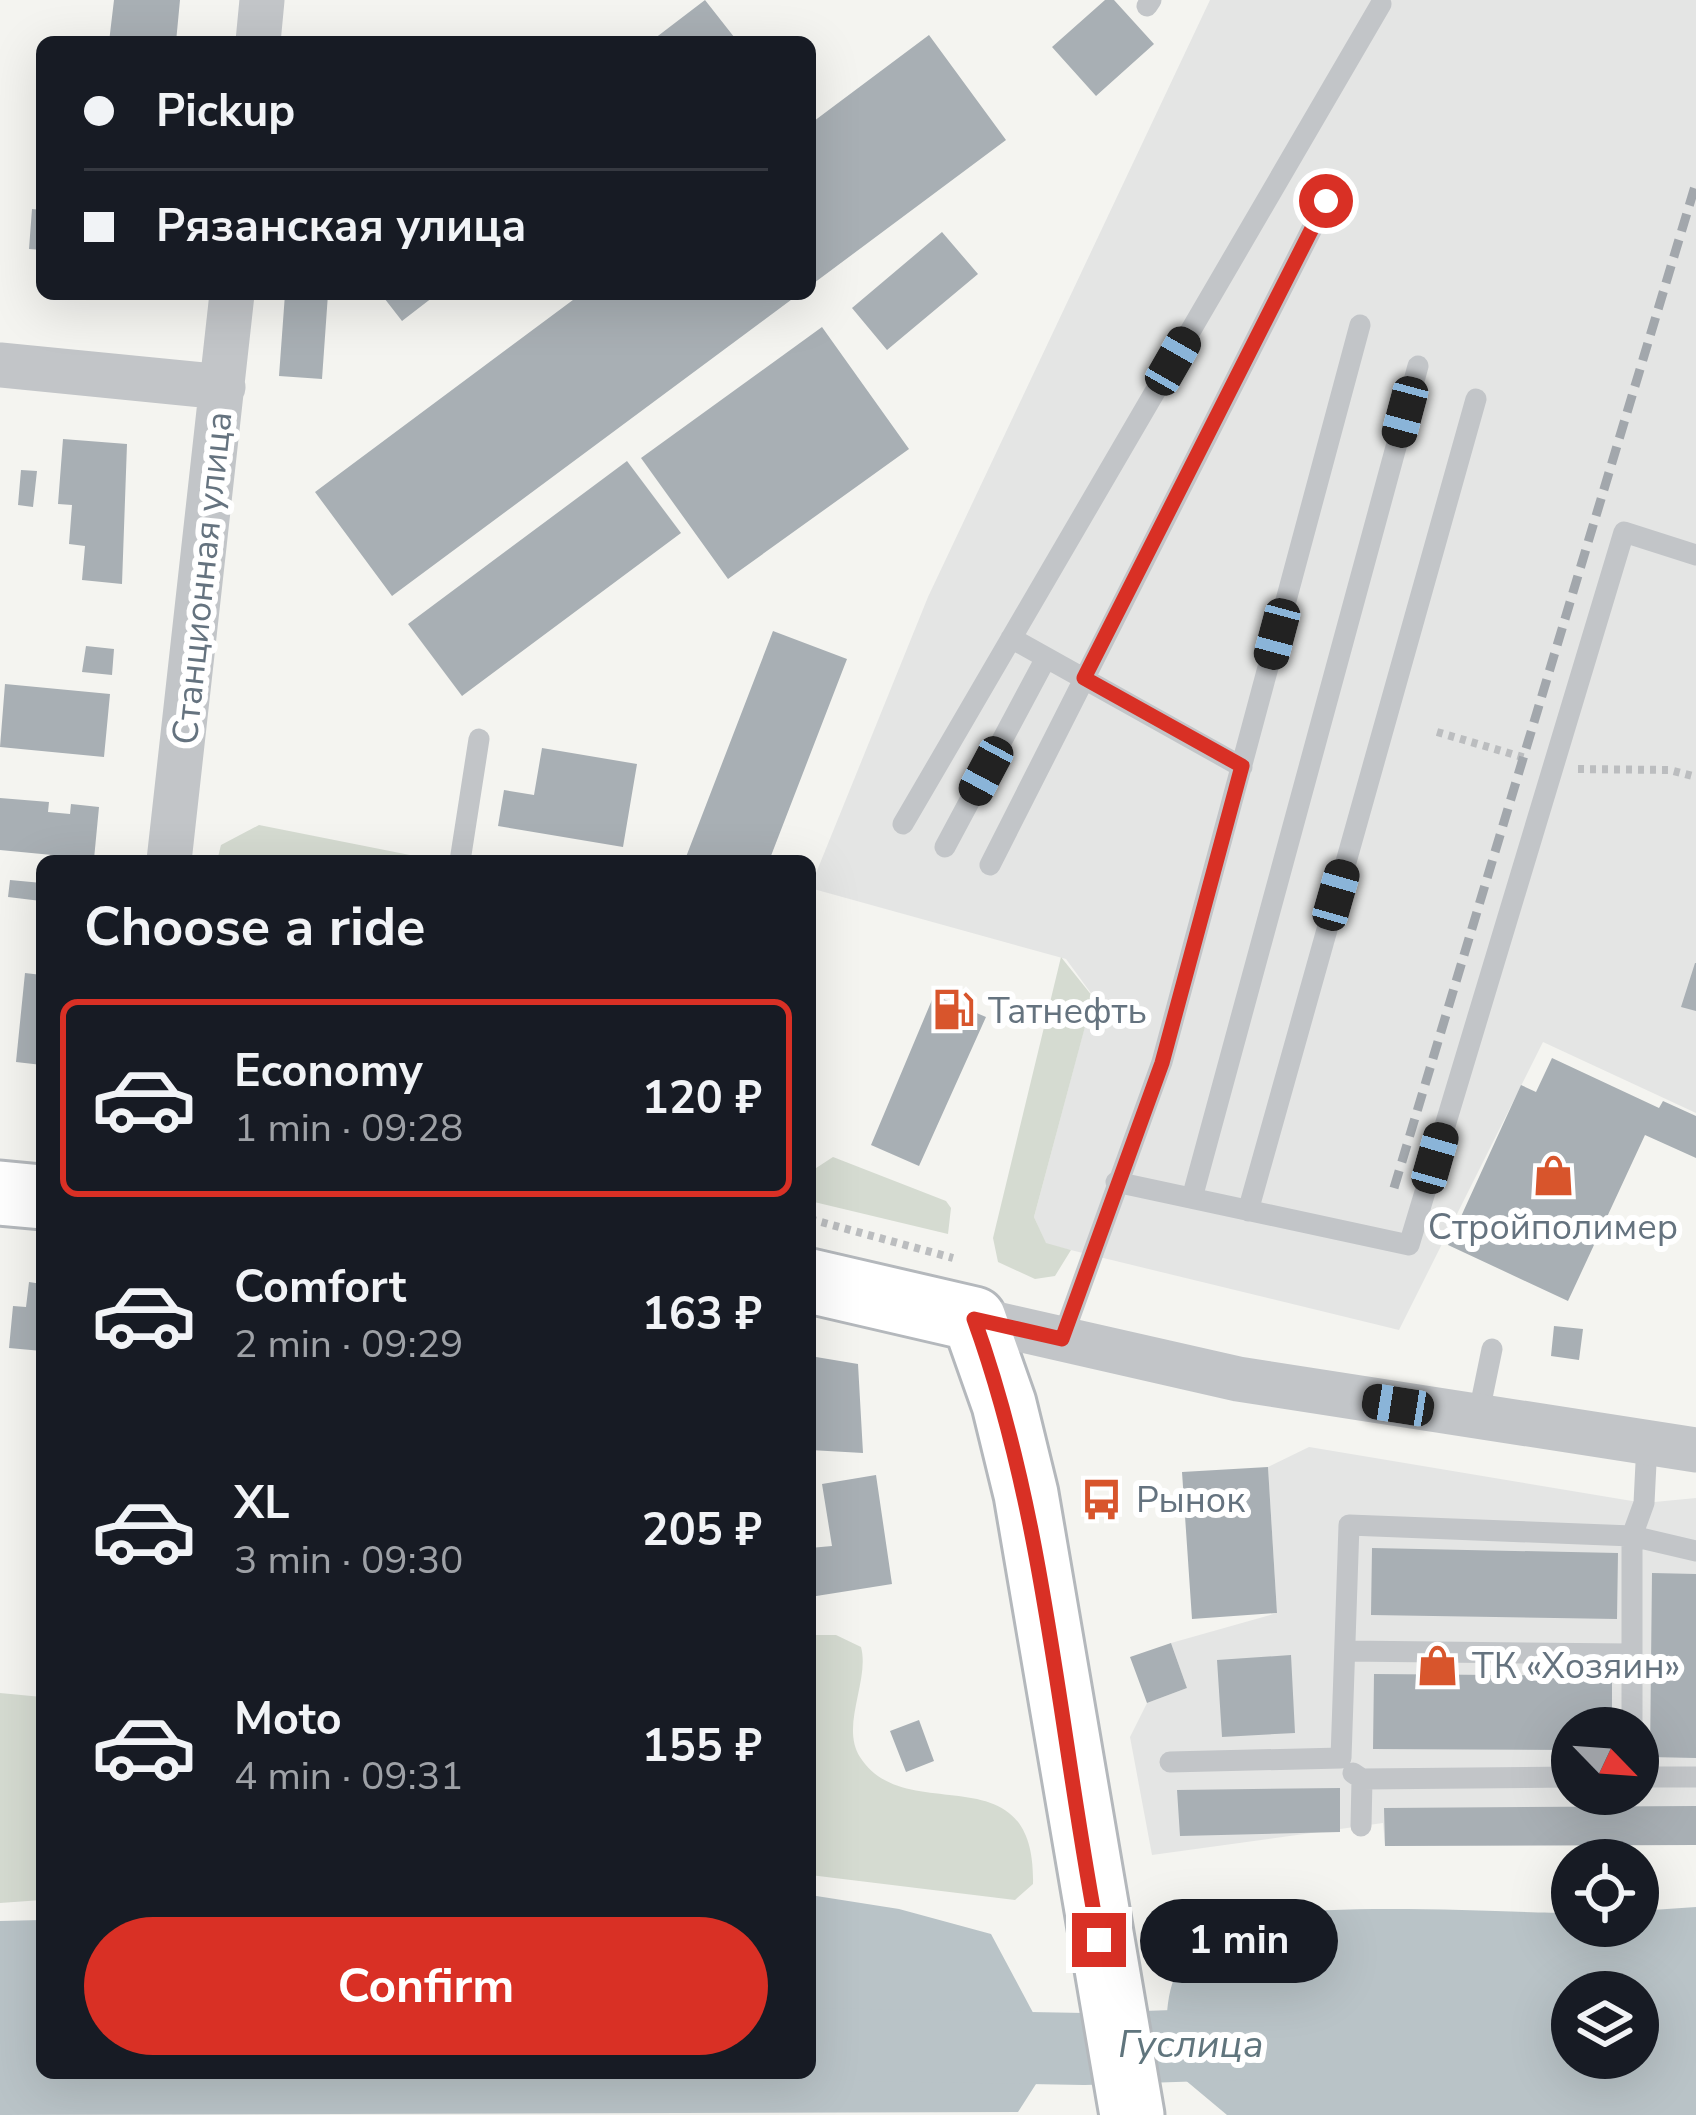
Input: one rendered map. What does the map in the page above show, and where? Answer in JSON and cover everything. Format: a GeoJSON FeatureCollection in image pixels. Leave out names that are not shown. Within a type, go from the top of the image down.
{"type":"FeatureCollection","features":[{"type":"Feature","properties":{"kind":"main road"},"geometry":{"type":"LineString","coordinates":[[0,1193],[36,1196]]}},
{"type":"Feature","properties":{"kind":"main road"},"geometry":{"type":"LineString","coordinates":[[816,1281],[972,1291],[1026,1494],[1090,1896],[1132,2115]]}},
{"type":"Feature","properties":{"kind":"street"},"geometry":{"type":"LineString","coordinates":[[259,36],[262,0]]}},
{"type":"Feature","properties":{"kind":"street","name":"Станционная улица"},"geometry":{"type":"LineString","coordinates":[[170,855],[231,300]]}},
{"type":"Feature","properties":{"kind":"street"},"geometry":{"type":"LineString","coordinates":[[0,365],[223,387]]}},
{"type":"Feature","properties":{"kind":"street"},"geometry":{"type":"LineString","coordinates":[[972,1291],[1062,1339],[1238,1379],[1696,1450]]}},
{"type":"Feature","properties":{"kind":"lane"},"geometry":{"type":"LineString","coordinates":[[903,824],[1381,4]]}},
{"type":"Feature","properties":{"kind":"lane"},"geometry":{"type":"LineString","coordinates":[[990,865],[1326,201]]}},
{"type":"Feature","properties":{"kind":"lane"},"geometry":{"type":"LineString","coordinates":[[1062,1339],[1162,1063],[1360,325]]}},
{"type":"Feature","properties":{"kind":"lane"},"geometry":{"type":"LineString","coordinates":[[1192,1198],[1418,366]]}},
{"type":"Feature","properties":{"kind":"lane"},"geometry":{"type":"LineString","coordinates":[[1248,1211],[1476,399]]}},
{"type":"Feature","properties":{"kind":"lane"},"geometry":{"type":"LineString","coordinates":[[1116,1181],[1409,1245],[1624,532],[1696,555]]}},
{"type":"Feature","properties":{"kind":"lane"},"geometry":{"type":"LineString","coordinates":[[1010,638],[1242,766]]}},
{"type":"Feature","properties":{"kind":"lane"},"geometry":{"type":"LineString","coordinates":[[945,847],[1046,658]]}},
{"type":"Feature","properties":{"kind":"lane"},"geometry":{"type":"LineString","coordinates":[[461,855],[479,739]]}},
{"type":"Feature","properties":{"kind":"lane"},"geometry":{"type":"LineString","coordinates":[[1478,1418],[1492,1348]]}},
{"type":"Feature","properties":{"kind":"lane"},"geometry":{"type":"LineString","coordinates":[[1631,1707],[1632,1536],[1644,1503],[1647,1443]]}},
{"type":"Feature","properties":{"kind":"lane"},"geometry":{"type":"LineString","coordinates":[[1341,1758],[1349,1525],[1632,1536],[1696,1551]]}},
{"type":"Feature","properties":{"kind":"lane"},"geometry":{"type":"LineString","coordinates":[[1347,1652],[1630,1654]]}},
{"type":"Feature","properties":{"kind":"lane"},"geometry":{"type":"LineString","coordinates":[[1170,1762],[1341,1758],[1362,1779],[1551,1777]]}},
{"type":"Feature","properties":{"kind":"lane"},"geometry":{"type":"LineString","coordinates":[[1659,1777],[1696,1777]]}},
{"type":"Feature","properties":{"kind":"lane"},"geometry":{"type":"LineString","coordinates":[[1361,1826],[1362,1779]]}},
{"type":"Feature","properties":{"kind":"path"},"geometry":{"type":"LineString","coordinates":[[816,1222],[972,1291]]}},
{"type":"Feature","properties":{"kind":"shaded area"},"geometry":{"type":"Polygon","coordinates":[[[1210,0],[1696,0],[1696,1113],[1543,1042],[1399,1330],[1046,1244],[1034,1217],[1093,996],[1066,959],[816,890],[816,873],[928,597],[1210,0]]]}},
{"type":"Feature","properties":{"kind":"shaded area"},"geometry":{"type":"Polygon","coordinates":[[[259,825],[410,855],[218,855],[221,845],[259,825]]]}},
{"type":"Feature","properties":{"kind":"shaded area"},"geometry":{"type":"Polygon","coordinates":[[[1061,957],[1093,997],[1034,1217],[1046,1243],[1071,1250],[1055,1276],[1035,1279],[998,1262],[993,1238],[1061,957]]]}},
{"type":"Feature","properties":{"kind":"shaded area"},"geometry":{"type":"Polygon","coordinates":[[[833,1157],[946,1201],[951,1208],[948,1234],[816,1202],[816,1168],[833,1157]]]}},
{"type":"Feature","properties":{"kind":"shaded area","name":"ТК «Хозяин»"},"geometry":{"type":"Polygon","coordinates":[[[1309,1447],[1644,1503],[1696,1498],[1696,1845],[1659,1845],[1659,1839],[1551,1839],[1551,1845],[1385,1846],[1383,1823],[1152,1855],[1130,1737],[1147,1703],[1187,1688],[1171,1643],[1277,1613],[1268,1467],[1309,1447]]]}},
{"type":"Feature","properties":{"kind":"shaded area"},"geometry":{"type":"Polygon","coordinates":[[[816,1635],[836,1635],[861,1647],[855,1745],[881,1778],[907,1789],[992,1803],[1014,1817],[1028,1842],[1033,1884],[1015,1900],[816,1876],[816,1635]]]}},
{"type":"Feature","properties":{"kind":"shaded area"},"geometry":{"type":"Polygon","coordinates":[[[0,1693],[36,1696],[36,1900],[0,1903],[0,1693]]]}},
{"type":"Feature","properties":{"kind":"water"},"geometry":{"type":"Polygon","coordinates":[[[816,1896],[899,1909],[991,1934],[1046,2037],[1045,2070],[1018,2112],[0,2115],[0,1921],[36,1920],[36,2079],[816,2079],[816,1896]]]}},
{"type":"Feature","properties":{"kind":"water"},"geometry":{"type":"Polygon","coordinates":[[[1696,1907],[1696,2115],[1227,2115],[1172,2069],[1167,2030],[1170,1992],[1185,1957],[1214,1930],[1283,1913],[1551,1913],[1551,1947],[1659,1947],[1659,1910],[1696,1907]]]}},
{"type":"Feature","properties":{"kind":"building"},"geometry":{"type":"Polygon","coordinates":[[[114,0],[180,0],[177,36],[110,36],[114,0]]]}},
{"type":"Feature","properties":{"kind":"building"},"geometry":{"type":"Polygon","coordinates":[[[705,0],[733,36],[658,36],[705,0]]]}},
{"type":"Feature","properties":{"kind":"building"},"geometry":{"type":"Polygon","coordinates":[[[1105,0],[1114,0],[1154,44],[1096,96],[1052,47],[1105,0]]]}},
{"type":"Feature","properties":{"kind":"building"},"geometry":{"type":"Polygon","coordinates":[[[929,35],[1006,140],[816,282],[816,120],[929,35]]]}},
{"type":"Feature","properties":{"kind":"building"},"geometry":{"type":"Polygon","coordinates":[[[32,209],[36,209],[36,250],[29,249],[32,209]]]}},
{"type":"Feature","properties":{"kind":"building"},"geometry":{"type":"Polygon","coordinates":[[[942,232],[978,274],[887,350],[852,308],[942,232]]]}},
{"type":"Feature","properties":{"kind":"building"},"geometry":{"type":"Polygon","coordinates":[[[285,300],[328,300],[322,379],[279,376],[285,300]]]}},
{"type":"Feature","properties":{"kind":"building"},"geometry":{"type":"Polygon","coordinates":[[[386,300],[429,300],[402,321],[386,300]]]}},
{"type":"Feature","properties":{"kind":"building"},"geometry":{"type":"Polygon","coordinates":[[[573,300],[791,300],[392,596],[315,492],[573,300]]]}},
{"type":"Feature","properties":{"kind":"building"},"geometry":{"type":"Polygon","coordinates":[[[822,327],[909,449],[728,579],[641,458],[822,327]]]}},
{"type":"Feature","properties":{"kind":"building"},"geometry":{"type":"Polygon","coordinates":[[[63,439],[127,444],[122,584],[82,580],[85,546],[69,544],[72,505],[58,504],[63,439]]]}},
{"type":"Feature","properties":{"kind":"building"},"geometry":{"type":"Polygon","coordinates":[[[627,461],[681,533],[462,696],[408,624],[627,461]]]}},
{"type":"Feature","properties":{"kind":"building"},"geometry":{"type":"Polygon","coordinates":[[[21,470],[37,471],[33,507],[18,505],[21,470]]]}},
{"type":"Feature","properties":{"kind":"building"},"geometry":{"type":"Polygon","coordinates":[[[773,631],[847,659],[771,855],[687,855],[773,631]]]}},
{"type":"Feature","properties":{"kind":"building"},"geometry":{"type":"Polygon","coordinates":[[[86,646],[114,649],[112,675],[82,672],[86,646]]]}},
{"type":"Feature","properties":{"kind":"building"},"geometry":{"type":"Polygon","coordinates":[[[5,684],[110,694],[104,757],[0,747],[5,684]]]}},
{"type":"Feature","properties":{"kind":"building"},"geometry":{"type":"Polygon","coordinates":[[[542,748],[637,764],[623,847],[498,826],[504,790],[534,795],[542,748]]]}},
{"type":"Feature","properties":{"kind":"building"},"geometry":{"type":"Polygon","coordinates":[[[0,798],[49,802],[48,812],[70,814],[71,804],[99,807],[94,855],[0,850],[0,798]]]}},
{"type":"Feature","properties":{"kind":"building"},"geometry":{"type":"Polygon","coordinates":[[[10,880],[36,882],[36,900],[8,897],[10,880]]]}},
{"type":"Feature","properties":{"kind":"building"},"geometry":{"type":"Polygon","coordinates":[[[1696,963],[1696,1011],[1681,1007],[1696,963]]]}},
{"type":"Feature","properties":{"kind":"building"},"geometry":{"type":"Polygon","coordinates":[[[25,973],[36,974],[36,1064],[16,1062],[25,973]]]}},
{"type":"Feature","properties":{"kind":"building"},"geometry":{"type":"Polygon","coordinates":[[[934,995],[986,1017],[919,1166],[871,1145],[934,995]]]}},
{"type":"Feature","properties":{"kind":"building","name":"Стройполимер"},"geometry":{"type":"Polygon","coordinates":[[[1552,1058],[1659,1108],[1663,1101],[1696,1116],[1696,1158],[1645,1135],[1568,1301],[1448,1245],[1521,1085],[1536,1092],[1552,1058]]]}},
{"type":"Feature","properties":{"kind":"building"},"geometry":{"type":"Polygon","coordinates":[[[29,1282],[36,1283],[36,1350],[9,1348],[13,1306],[26,1307],[29,1282]]]}},
{"type":"Feature","properties":{"kind":"building"},"geometry":{"type":"Polygon","coordinates":[[[1554,1326],[1583,1329],[1579,1360],[1551,1356],[1554,1326]]]}},
{"type":"Feature","properties":{"kind":"building"},"geometry":{"type":"Polygon","coordinates":[[[816,1357],[858,1364],[863,1453],[816,1450],[816,1357]]]}},
{"type":"Feature","properties":{"kind":"building"},"geometry":{"type":"Polygon","coordinates":[[[1268,1467],[1277,1613],[1192,1619],[1182,1472],[1268,1467]]]}},
{"type":"Feature","properties":{"kind":"building"},"geometry":{"type":"Polygon","coordinates":[[[876,1475],[892,1584],[816,1596],[816,1547],[832,1546],[822,1484],[876,1475]]]}},
{"type":"Feature","properties":{"kind":"building"},"geometry":{"type":"Polygon","coordinates":[[[1372,1548],[1618,1553],[1617,1619],[1371,1615],[1372,1548]]]}},
{"type":"Feature","properties":{"kind":"building"},"geometry":{"type":"Polygon","coordinates":[[[1652,1573],[1696,1574],[1696,1758],[1659,1757],[1659,1707],[1651,1707],[1652,1573]]]}},
{"type":"Feature","properties":{"kind":"building"},"geometry":{"type":"Polygon","coordinates":[[[1171,1643],[1187,1688],[1147,1703],[1130,1657],[1171,1643]]]}},
{"type":"Feature","properties":{"kind":"building"},"geometry":{"type":"Polygon","coordinates":[[[1291,1655],[1295,1733],[1222,1737],[1217,1660],[1291,1655]]]}},
{"type":"Feature","properties":{"kind":"building"},"geometry":{"type":"Polygon","coordinates":[[[1374,1674],[1612,1676],[1612,1707],[1551,1707],[1551,1750],[1373,1749],[1374,1674]]]}},
{"type":"Feature","properties":{"kind":"building"},"geometry":{"type":"Polygon","coordinates":[[[919,1720],[934,1761],[906,1772],[890,1731],[919,1720]]]}},
{"type":"Feature","properties":{"kind":"building"},"geometry":{"type":"Polygon","coordinates":[[[1340,1788],[1340,1832],[1180,1836],[1177,1790],[1340,1788]]]}},
{"type":"Feature","properties":{"kind":"building"},"geometry":{"type":"Polygon","coordinates":[[[1659,1806],[1696,1806],[1696,1845],[1659,1845],[1659,1839],[1551,1839],[1551,1845],[1385,1846],[1384,1808],[1551,1807],[1551,1815],[1659,1815],[1659,1806]]]}},
{"type":"Feature","properties":{"kind":"waterway","name":"Гуслица"},"geometry":{"type":"LineString","coordinates":[[816,2044],[1084,2049],[1265,2043]]}},
{"type":"Feature","properties":{"kind":"railway"},"geometry":{"type":"LineString","coordinates":[[1394,1188],[1696,183]]}},
{"type":"Feature","properties":{"kind":"place","name":"Татнефть"},"geometry":{"type":"Point","coordinates":[954,1010]}},
{"type":"Feature","properties":{"kind":"place","name":"Стройполимер"},"geometry":{"type":"Point","coordinates":[1553,1176]}},
{"type":"Feature","properties":{"kind":"place","name":"Рынок"},"geometry":{"type":"Point","coordinates":[1102,1499]}},
{"type":"Feature","properties":{"kind":"place","name":"ТК «Хозяин»"},"geometry":{"type":"Point","coordinates":[1438,1665]}},
{"type":"Feature","properties":{"kind":"route"},"geometry":{"type":"LineString","coordinates":[[1099,1940],[1026,1494],[1004,1404],[974,1319],[1062,1339],[1162,1063],[1242,766],[1084,678],[1326,201]]}}]}
